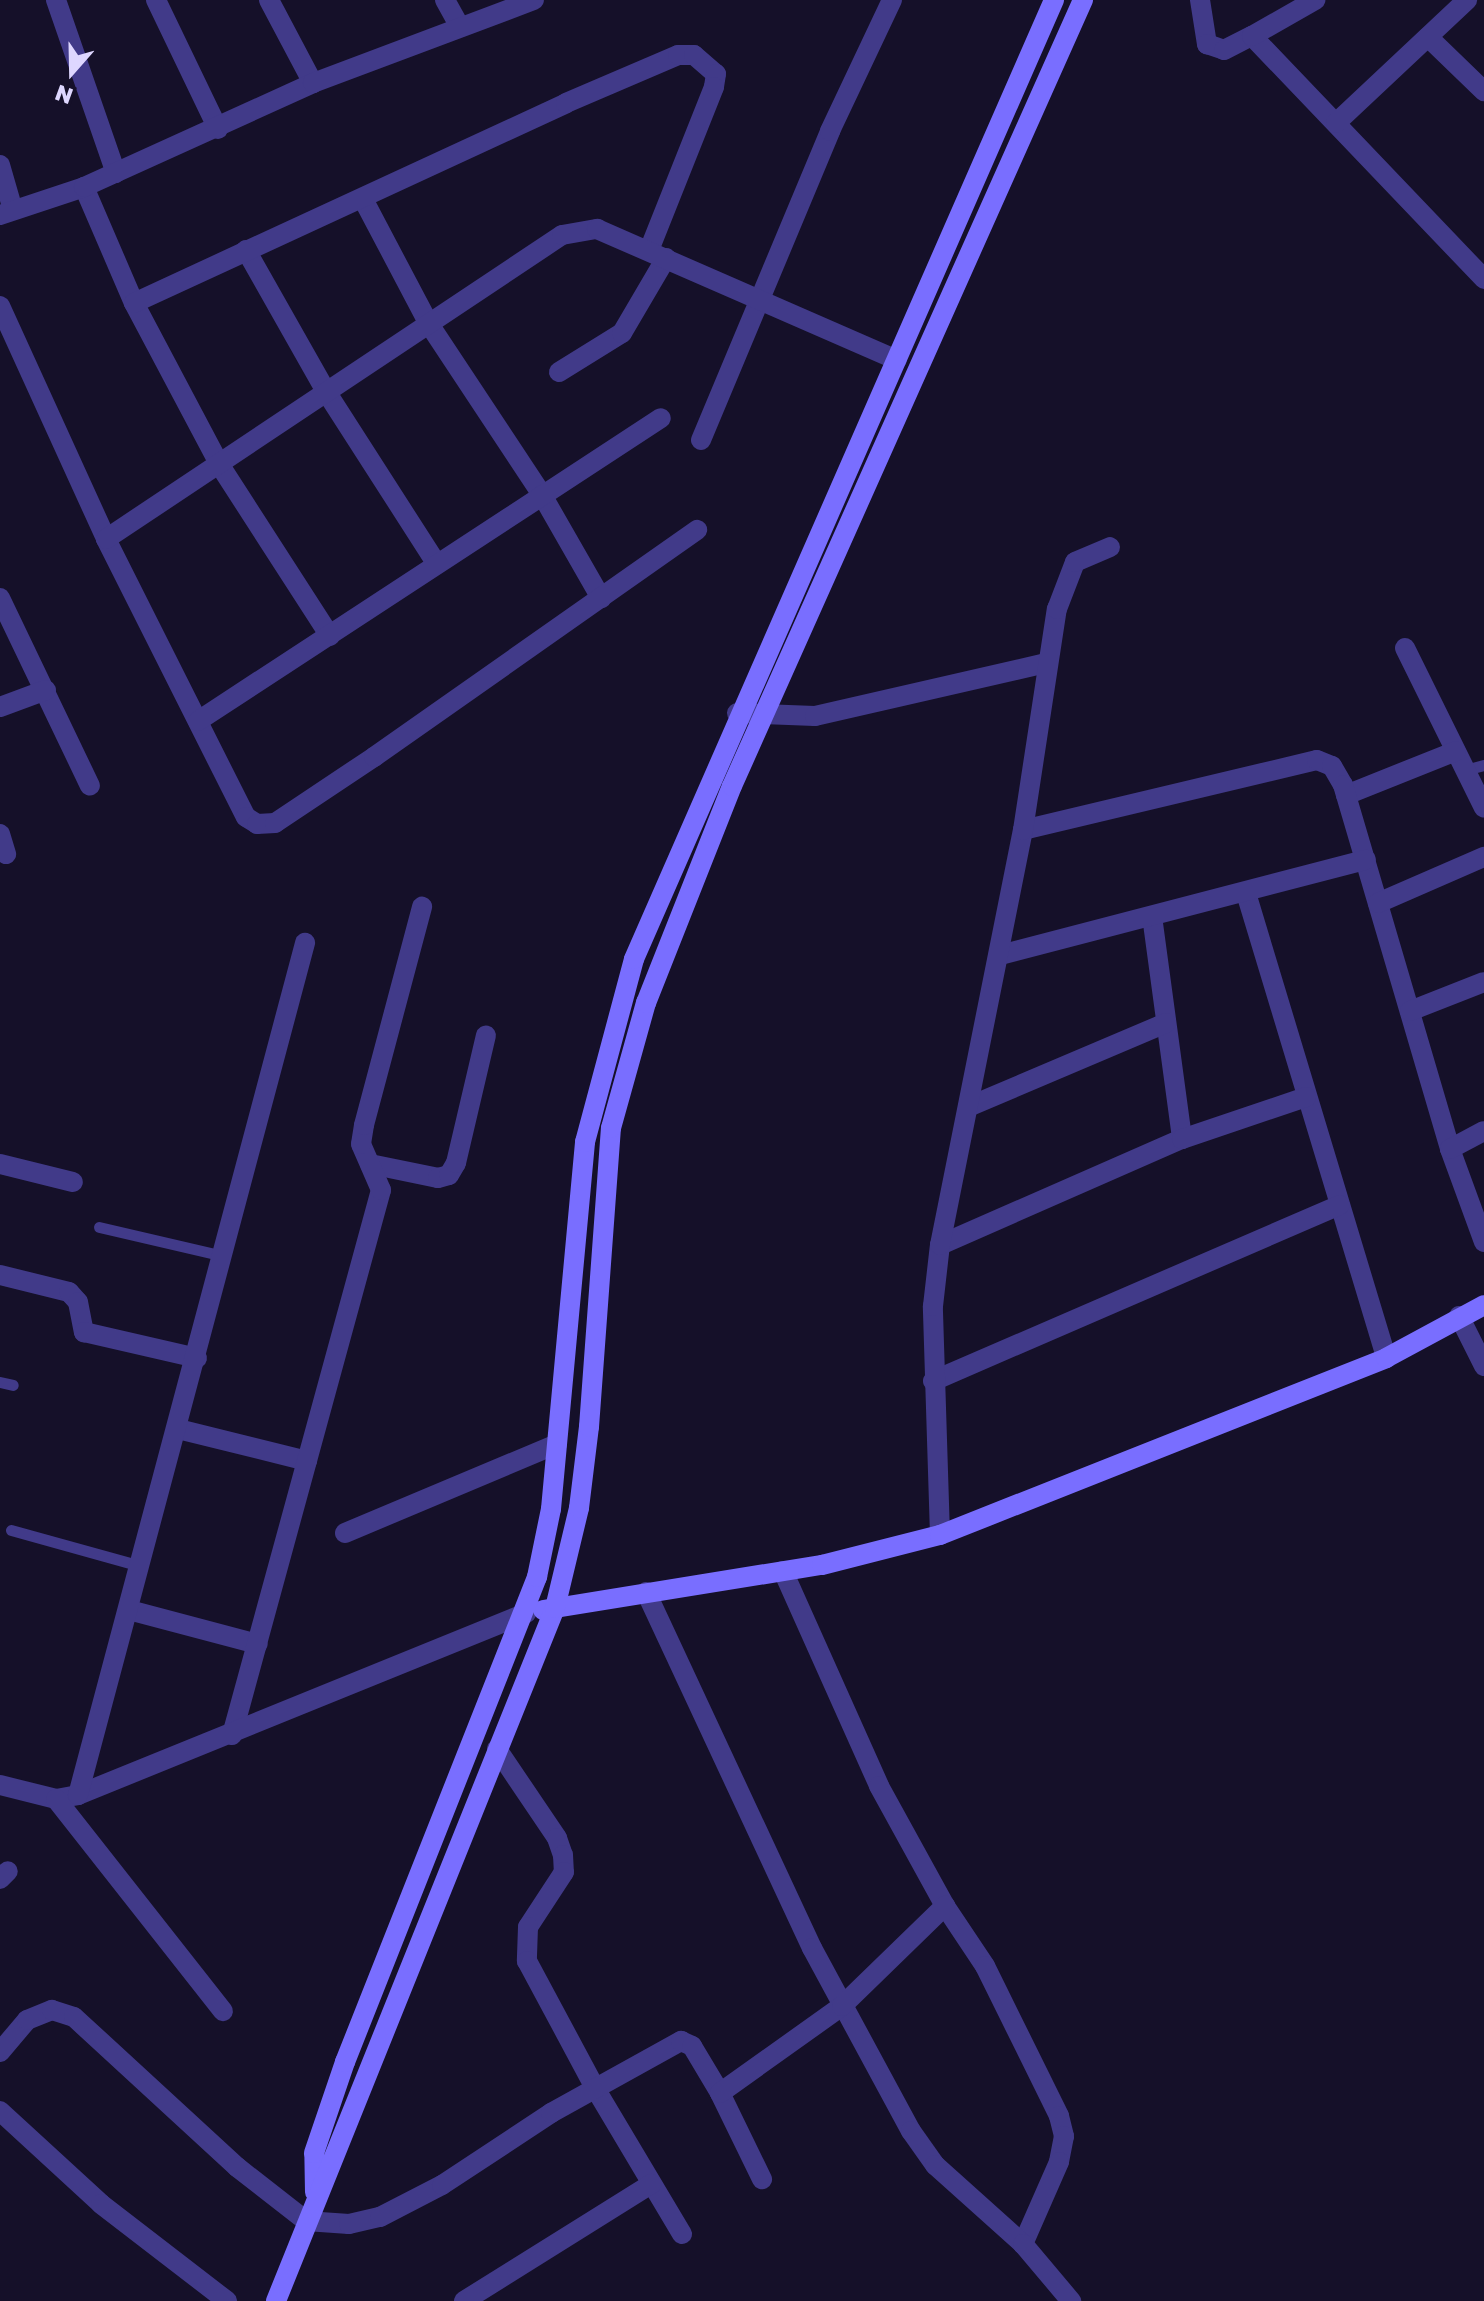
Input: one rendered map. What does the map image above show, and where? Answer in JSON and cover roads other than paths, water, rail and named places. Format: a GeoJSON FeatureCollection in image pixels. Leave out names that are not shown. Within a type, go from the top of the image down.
{"type":"FeatureCollection","features":[{"type":"Feature","properties":{"kind":"main road"},"geometry":{"type":"LineString","coordinates":[[315,2196],[314,2153],[345,2062],[526,1613],[551,1509],[574,1235],[598,1090],[634,959],[737,713],[897,360],[1054,0]]}},
{"type":"Feature","properties":{"kind":"main road"},"geometry":{"type":"LineString","coordinates":[[276,2301],[315,2196],[555,1608],[579,1508],[589,1427],[611,1128],[679,909],[1083,0]]}},
{"type":"Feature","properties":{"kind":"main road"},"geometry":{"type":"LineString","coordinates":[[526,1613],[783,1571],[940,1535],[1386,1358],[1484,1305]]}},
{"type":"Feature","properties":{"kind":"street"},"geometry":{"type":"LineString","coordinates":[[56,0],[116,173]]}},
{"type":"Feature","properties":{"kind":"street"},"geometry":{"type":"LineString","coordinates":[[156,0],[218,129]]}},
{"type":"Feature","properties":{"kind":"street"},"geometry":{"type":"LineString","coordinates":[[269,0],[313,83]]}},
{"type":"Feature","properties":{"kind":"street"},"geometry":{"type":"LineString","coordinates":[[445,0],[459,25]]}},
{"type":"Feature","properties":{"kind":"street"},"geometry":{"type":"LineString","coordinates":[[0,165],[7,212],[84,187],[218,129],[313,83],[459,25],[534,0]]}},
{"type":"Feature","properties":{"kind":"street"},"geometry":{"type":"LineString","coordinates":[[701,440],[759,297],[892,0]]}},
{"type":"Feature","properties":{"kind":"street"},"geometry":{"type":"LineString","coordinates":[[1200,0],[1203,36],[1214,49],[1224,50],[1315,0]]}},
{"type":"Feature","properties":{"kind":"street"},"geometry":{"type":"LineString","coordinates":[[1336,123],[1467,0]]}},
{"type":"Feature","properties":{"kind":"street"},"geometry":{"type":"LineString","coordinates":[[1252,36],[1484,279]]}},
{"type":"Feature","properties":{"kind":"street"},"geometry":{"type":"LineString","coordinates":[[1428,37],[1484,91]]}},
{"type":"Feature","properties":{"kind":"street"},"geometry":{"type":"LineString","coordinates":[[134,303],[566,103],[678,55],[694,55],[716,74],[714,87],[658,254],[622,333],[559,372]]}},
{"type":"Feature","properties":{"kind":"street"},"geometry":{"type":"LineString","coordinates":[[84,187],[134,303],[221,467],[330,636]]}},
{"type":"Feature","properties":{"kind":"street"},"geometry":{"type":"LineString","coordinates":[[363,199],[429,324],[542,495],[601,598]]}},
{"type":"Feature","properties":{"kind":"street"},"geometry":{"type":"LineString","coordinates":[[106,539],[221,467],[562,235],[597,229],[759,297],[897,360]]}},
{"type":"Feature","properties":{"kind":"street"},"geometry":{"type":"LineString","coordinates":[[246,250],[327,393],[436,563]]}},
{"type":"Feature","properties":{"kind":"street"},"geometry":{"type":"LineString","coordinates":[[0,306],[106,539],[246,817],[268,826],[697,530]]}},
{"type":"Feature","properties":{"kind":"street"},"geometry":{"type":"LineString","coordinates":[[198,721],[661,418]]}},
{"type":"Feature","properties":{"kind":"street"},"geometry":{"type":"LineString","coordinates":[[940,1535],[933,1306],[940,1245],[1023,830],[1046,663],[1057,609],[1075,562],[1110,547]]}},
{"type":"Feature","properties":{"kind":"street"},"geometry":{"type":"LineString","coordinates":[[1,601],[90,786]]}},
{"type":"Feature","properties":{"kind":"street"},"geometry":{"type":"LineString","coordinates":[[1405,648],[1468,762],[1484,808]]}},
{"type":"Feature","properties":{"kind":"street"},"geometry":{"type":"LineString","coordinates":[[737,713],[763,717],[815,716],[1046,663]]}},
{"type":"Feature","properties":{"kind":"street"},"geometry":{"type":"LineString","coordinates":[[0,707],[46,690]]}},
{"type":"Feature","properties":{"kind":"street"},"geometry":{"type":"LineString","coordinates":[[1023,830],[1317,760],[1332,766],[1346,795],[1450,1149],[1484,1242]]}},
{"type":"Feature","properties":{"kind":"street"},"geometry":{"type":"LineString","coordinates":[[1346,795],[1468,762]]}},
{"type":"Feature","properties":{"kind":"street"},"geometry":{"type":"LineString","coordinates":[[0,834],[6,854]]}},
{"type":"Feature","properties":{"kind":"street"},"geometry":{"type":"LineString","coordinates":[[1378,903],[1484,857]]}},
{"type":"Feature","properties":{"kind":"street"},"geometry":{"type":"LineString","coordinates":[[1000,955],[1366,860]]}},
{"type":"Feature","properties":{"kind":"street"},"geometry":{"type":"LineString","coordinates":[[1246,893],[1386,1358]]}},
{"type":"Feature","properties":{"kind":"street"},"geometry":{"type":"LineString","coordinates":[[232,1735],[381,1190],[361,1144],[422,907]]}},
{"type":"Feature","properties":{"kind":"street"},"geometry":{"type":"LineString","coordinates":[[1152,916],[1182,1139]]}},
{"type":"Feature","properties":{"kind":"street"},"geometry":{"type":"LineString","coordinates":[[78,1795],[197,1358],[305,943]]}},
{"type":"Feature","properties":{"kind":"street"},"geometry":{"type":"LineString","coordinates":[[1410,1011],[1484,982]]}},
{"type":"Feature","properties":{"kind":"street"},"geometry":{"type":"LineString","coordinates":[[968,1107],[1166,1023]]}},
{"type":"Feature","properties":{"kind":"street"},"geometry":{"type":"LineString","coordinates":[[370,1164],[438,1178],[449,1175],[456,1163],[486,1035]]}},
{"type":"Feature","properties":{"kind":"street"},"geometry":{"type":"LineString","coordinates":[[940,1245],[1182,1139],[1306,1097]]}},
{"type":"Feature","properties":{"kind":"street"},"geometry":{"type":"LineString","coordinates":[[1450,1149],[1484,1131]]}},
{"type":"Feature","properties":{"kind":"street"},"geometry":{"type":"LineString","coordinates":[[0,1164],[73,1182]]}},
{"type":"Feature","properties":{"kind":"street"},"geometry":{"type":"LineString","coordinates":[[933,1381],[1339,1205]]}},
{"type":"Feature","properties":{"kind":"street"},"geometry":{"type":"LineString","coordinates":[[0,1275],[69,1292],[78,1302],[84,1332],[197,1358]]}},
{"type":"Feature","properties":{"kind":"street"},"geometry":{"type":"LineString","coordinates":[[1459,1316],[1484,1366]]}},
{"type":"Feature","properties":{"kind":"street"},"geometry":{"type":"LineString","coordinates":[[178,1429],[307,1461]]}},
{"type":"Feature","properties":{"kind":"street"},"geometry":{"type":"LineString","coordinates":[[345,1533],[557,1444]]}},
{"type":"Feature","properties":{"kind":"street"},"geometry":{"type":"LineString","coordinates":[[783,1571],[879,1786],[945,1906],[985,1966],[1064,2136],[1059,2162],[1023,2244]]}},
{"type":"Feature","properties":{"kind":"street"},"geometry":{"type":"LineString","coordinates":[[646,1592],[842,2006],[935,2165],[1023,2244],[1071,2301]]}},
{"type":"Feature","properties":{"kind":"street"},"geometry":{"type":"LineString","coordinates":[[129,1610],[258,1644]]}},
{"type":"Feature","properties":{"kind":"street"},"geometry":{"type":"LineString","coordinates":[[0,1785],[56,1799],[78,1795],[526,1613]]}},
{"type":"Feature","properties":{"kind":"street"},"geometry":{"type":"LineString","coordinates":[[497,1749],[557,1838],[563,1855],[564,1872],[528,1927],[527,1961],[595,2088],[682,2234]]}},
{"type":"Feature","properties":{"kind":"street"},"geometry":{"type":"LineString","coordinates":[[56,1799],[223,2011]]}},
{"type":"Feature","properties":{"kind":"street"},"geometry":{"type":"LineString","coordinates":[[720,2093],[842,2006],[945,1906]]}},
{"type":"Feature","properties":{"kind":"street"},"geometry":{"type":"LineString","coordinates":[[0,2052],[27,2020],[52,2010],[74,2017],[237,2167],[306,2221],[349,2224],[380,2217],[442,2185],[595,2088],[681,2041],[692,2046],[720,2093],[762,2179]]}},
{"type":"Feature","properties":{"kind":"street"},"geometry":{"type":"LineString","coordinates":[[0,2111],[101,2204],[227,2301]]}},
{"type":"Feature","properties":{"kind":"street"},"geometry":{"type":"LineString","coordinates":[[464,2301],[651,2184]]}},
{"type":"Feature","properties":{"kind":"lane"},"geometry":{"type":"LineString","coordinates":[[99,1227],[224,1256]]}},
{"type":"Feature","properties":{"kind":"lane"},"geometry":{"type":"LineString","coordinates":[[0,1382],[13,1385]]}},
{"type":"Feature","properties":{"kind":"lane"},"geometry":{"type":"LineString","coordinates":[[11,1530],[141,1566]]}}]}
